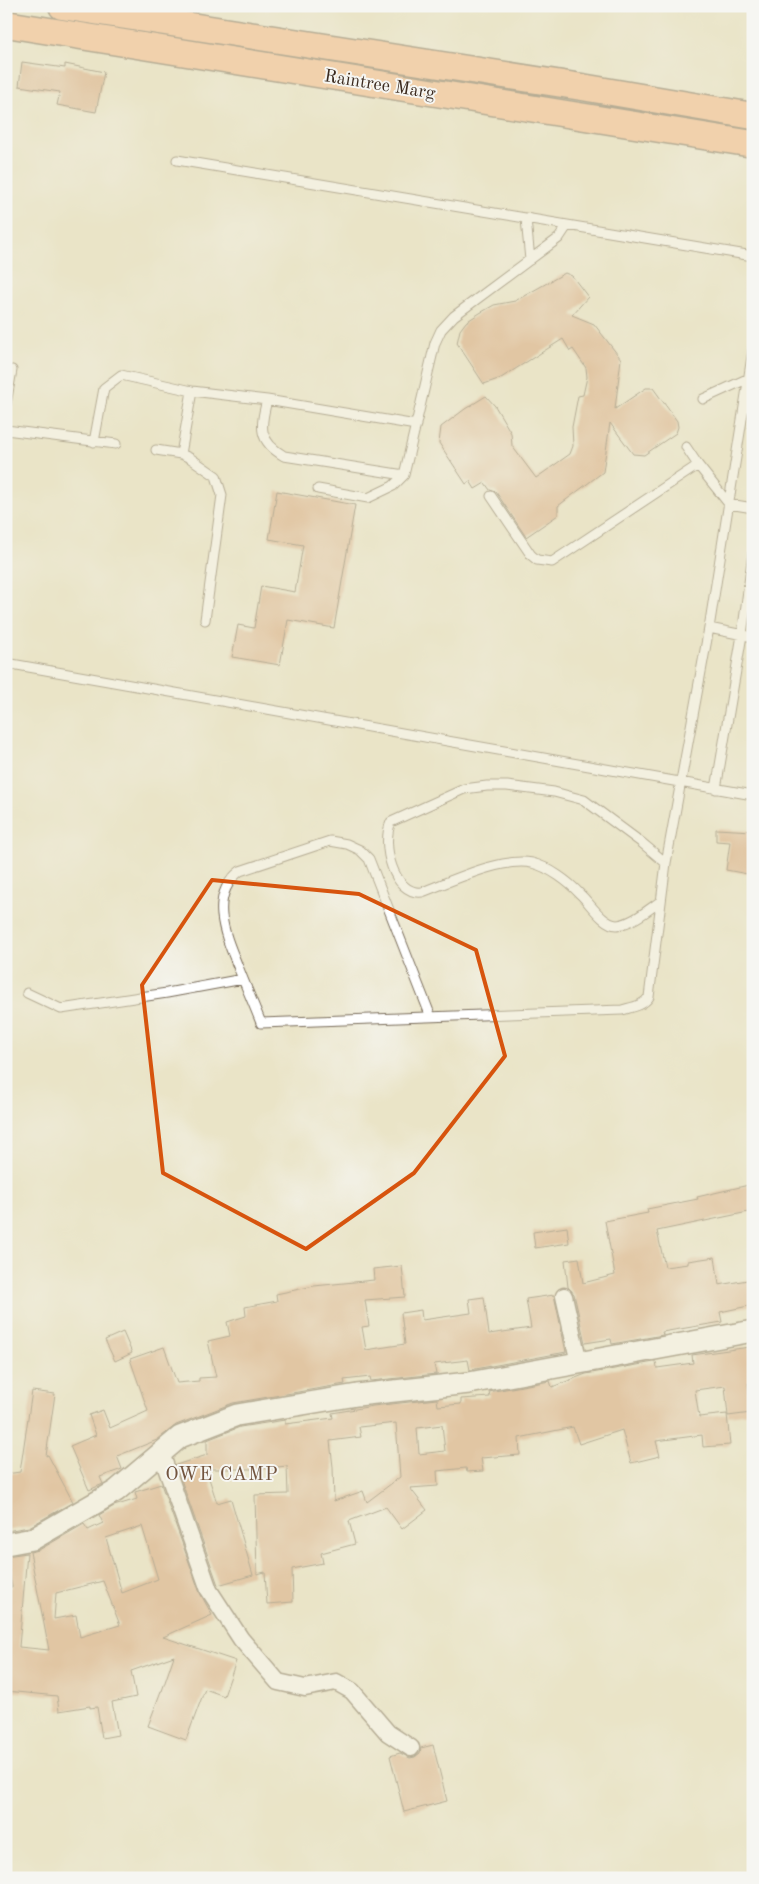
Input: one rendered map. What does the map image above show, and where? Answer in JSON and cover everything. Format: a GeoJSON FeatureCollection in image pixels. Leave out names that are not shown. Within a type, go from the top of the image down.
{"type":"FeatureCollection","features":[{"type":"Feature","properties":{"kind":"main road","name":"Raintree Marg"},"geometry":{"type":"LineString","coordinates":[[62,6],[159,18],[175,23],[753,116]]}},
{"type":"Feature","properties":{"kind":"main road","name":"Raintree Marg"},"geometry":{"type":"LineString","coordinates":[[6,24],[753,144]]}},
{"type":"Feature","properties":{"kind":"street"},"geometry":{"type":"LineString","coordinates":[[564,1296],[579,1364]]}},
{"type":"Feature","properties":{"kind":"street"},"geometry":{"type":"LineString","coordinates":[[6,1544],[33,1539],[116,1491],[180,1438],[237,1415],[357,1395],[469,1383],[753,1331]]}},
{"type":"Feature","properties":{"kind":"street"},"geometry":{"type":"LineString","coordinates":[[161,1453],[209,1590],[241,1639],[278,1682],[305,1688],[336,1682],[352,1691],[388,1733],[411,1748]]}},
{"type":"Feature","properties":{"kind":"lane"},"geometry":{"type":"LineString","coordinates":[[177,160],[753,256]]}},
{"type":"Feature","properties":{"kind":"lane"},"geometry":{"type":"LineString","coordinates":[[526,219],[530,260]]}},
{"type":"Feature","properties":{"kind":"lane"},"geometry":{"type":"LineString","coordinates":[[318,489],[368,498],[393,486],[404,475],[435,343],[441,330],[454,316],[559,238],[567,226]]}},
{"type":"Feature","properties":{"kind":"lane"},"geometry":{"type":"LineString","coordinates":[[431,1017],[369,859],[354,847],[330,840],[240,871],[232,877],[226,886],[222,899],[225,935],[261,1023],[431,1017],[622,1010],[646,1002],[649,997],[666,863],[710,628],[729,504],[748,409],[748,378],[753,350]]}},
{"type":"Feature","properties":{"kind":"lane"},"geometry":{"type":"LineString","coordinates":[[6,404],[12,370]]}},
{"type":"Feature","properties":{"kind":"lane"},"geometry":{"type":"LineString","coordinates":[[94,442],[104,388],[121,375],[192,391],[267,400],[416,425]]}},
{"type":"Feature","properties":{"kind":"lane"},"geometry":{"type":"LineString","coordinates":[[703,399],[748,378]]}},
{"type":"Feature","properties":{"kind":"lane"},"geometry":{"type":"LineString","coordinates":[[181,454],[192,391]]}},
{"type":"Feature","properties":{"kind":"lane"},"geometry":{"type":"LineString","coordinates":[[267,400],[262,430],[266,442],[284,456],[404,475]]}},
{"type":"Feature","properties":{"kind":"lane"},"geometry":{"type":"LineString","coordinates":[[6,430],[116,444]]}},
{"type":"Feature","properties":{"kind":"lane"},"geometry":{"type":"LineString","coordinates":[[686,447],[698,466],[729,504],[753,508]]}},
{"type":"Feature","properties":{"kind":"lane"},"geometry":{"type":"LineString","coordinates":[[156,450],[181,454],[190,458],[216,476],[222,495],[205,620]]}},
{"type":"Feature","properties":{"kind":"lane"},"geometry":{"type":"LineString","coordinates":[[491,496],[532,555],[537,560],[552,562],[698,466]]}},
{"type":"Feature","properties":{"kind":"lane"},"geometry":{"type":"LineString","coordinates":[[716,788],[742,635],[753,553]]}},
{"type":"Feature","properties":{"kind":"lane"},"geometry":{"type":"LineString","coordinates":[[710,628],[753,637]]}},
{"type":"Feature","properties":{"kind":"lane"},"geometry":{"type":"LineString","coordinates":[[6,662],[753,794]]}},
{"type":"Feature","properties":{"kind":"lane"},"geometry":{"type":"LineString","coordinates":[[661,902],[627,922],[612,924],[605,920],[579,892],[557,874],[532,863],[488,867],[422,892],[413,893],[405,888],[394,873],[386,842],[386,834],[390,822],[464,789],[508,786],[554,792],[584,800],[666,863]]}},
{"type":"Feature","properties":{"kind":"lane"},"geometry":{"type":"LineString","coordinates":[[27,993],[61,1009],[167,993],[243,978]]}},
{"type":"Feature","properties":{"kind":"highlighted area"},"geometry":{"type":"Polygon","coordinates":[[[212,880],[359,894],[476,950],[505,1056],[414,1173],[306,1249],[163,1173],[142,985],[212,880]]]}},
{"type":"Feature","properties":{"kind":"building"},"geometry":{"type":"Polygon","coordinates":[[[22,62],[65,68],[65,64],[104,72],[96,112],[57,105],[60,92],[19,86],[22,62]]]}},
{"type":"Feature","properties":{"kind":"building"},"geometry":{"type":"Polygon","coordinates":[[[565,273],[572,276],[588,297],[572,315],[594,324],[621,359],[615,409],[646,388],[653,388],[677,421],[678,427],[676,433],[644,455],[633,454],[610,423],[603,472],[558,506],[558,515],[526,537],[496,492],[490,490],[485,483],[475,489],[470,481],[466,484],[439,443],[441,427],[486,396],[495,406],[511,433],[512,446],[536,478],[570,454],[573,446],[572,427],[578,396],[583,395],[587,377],[586,368],[573,349],[570,351],[563,339],[501,378],[484,384],[457,343],[460,330],[466,322],[494,305],[515,301],[565,273]]]}},
{"type":"Feature","properties":{"kind":"building"},"geometry":{"type":"Polygon","coordinates":[[[277,491],[355,505],[334,628],[288,620],[280,665],[232,657],[238,625],[254,628],[261,586],[295,592],[303,545],[269,539],[277,491]]]}},
{"type":"Feature","properties":{"kind":"building"},"geometry":{"type":"Polygon","coordinates":[[[716,829],[753,831],[753,875],[726,870],[730,842],[716,841],[716,829]]]}},
{"type":"Feature","properties":{"kind":"building"},"geometry":{"type":"Polygon","coordinates":[[[753,1184],[753,1211],[657,1231],[665,1267],[688,1264],[688,1261],[715,1257],[719,1285],[753,1279],[753,1305],[720,1312],[722,1322],[662,1332],[663,1335],[612,1344],[611,1339],[585,1343],[574,1294],[568,1287],[565,1260],[579,1258],[583,1283],[615,1275],[605,1221],[648,1213],[647,1209],[698,1199],[697,1197],[753,1184]]]}},
{"type":"Feature","properties":{"kind":"building"},"geometry":{"type":"Polygon","coordinates":[[[567,1227],[569,1243],[535,1248],[533,1232],[567,1227]]]}},
{"type":"Feature","properties":{"kind":"building"},"geometry":{"type":"Polygon","coordinates":[[[402,1266],[405,1297],[365,1300],[369,1326],[362,1327],[366,1350],[405,1344],[401,1313],[421,1310],[422,1320],[471,1313],[469,1299],[484,1297],[489,1334],[531,1328],[526,1299],[554,1295],[566,1352],[470,1370],[468,1360],[434,1364],[436,1374],[371,1381],[370,1377],[344,1380],[345,1384],[233,1403],[176,1425],[157,1440],[117,1456],[122,1469],[100,1477],[103,1484],[89,1490],[70,1446],[96,1435],[89,1415],[103,1410],[110,1428],[148,1411],[130,1359],[164,1347],[177,1383],[199,1381],[199,1378],[216,1377],[208,1341],[230,1336],[227,1322],[246,1316],[245,1307],[277,1301],[276,1294],[314,1286],[374,1280],[373,1269],[402,1266]]]}},
{"type":"Feature","properties":{"kind":"building"},"geometry":{"type":"Polygon","coordinates":[[[123,1332],[132,1353],[115,1361],[105,1340],[123,1332]]]}},
{"type":"Feature","properties":{"kind":"building"},"geometry":{"type":"Polygon","coordinates":[[[750,1347],[753,1370],[753,1383],[748,1383],[751,1413],[728,1416],[725,1386],[695,1390],[699,1417],[727,1414],[730,1445],[703,1447],[702,1435],[656,1441],[660,1456],[631,1463],[622,1430],[579,1444],[573,1427],[519,1438],[520,1455],[481,1458],[483,1471],[467,1472],[466,1468],[437,1471],[438,1486],[410,1488],[427,1510],[402,1529],[386,1507],[349,1521],[355,1544],[321,1553],[323,1563],[292,1569],[293,1602],[267,1604],[265,1572],[257,1574],[255,1495],[288,1494],[287,1466],[259,1469],[206,1469],[217,1503],[231,1499],[253,1575],[218,1585],[176,1465],[207,1455],[207,1440],[240,1427],[285,1420],[285,1424],[333,1418],[332,1413],[373,1406],[437,1399],[438,1406],[461,1404],[461,1399],[490,1397],[489,1392],[550,1381],[552,1387],[586,1374],[654,1362],[656,1362],[657,1368],[693,1363],[692,1355],[750,1347]],[[396,1423],[359,1427],[361,1437],[330,1441],[334,1501],[363,1491],[367,1502],[400,1477],[396,1423]],[[442,1425],[417,1428],[419,1454],[445,1451],[442,1425]]]}},
{"type":"Feature","properties":{"kind":"building"},"geometry":{"type":"Polygon","coordinates":[[[32,1391],[55,1394],[46,1456],[48,1455],[73,1502],[29,1527],[6,1531],[6,1474],[20,1472],[32,1391]]]}},
{"type":"Feature","properties":{"kind":"building"},"geometry":{"type":"Polygon","coordinates":[[[161,1484],[200,1593],[212,1615],[163,1637],[236,1661],[224,1696],[205,1689],[186,1740],[148,1726],[174,1656],[131,1671],[136,1697],[112,1702],[118,1735],[102,1738],[97,1707],[90,1708],[90,1706],[59,1711],[57,1696],[6,1691],[6,1587],[12,1587],[6,1556],[27,1553],[19,1647],[49,1650],[30,1552],[39,1550],[84,1524],[88,1530],[103,1523],[99,1515],[114,1506],[137,1499],[135,1492],[161,1484]],[[142,1526],[106,1538],[122,1593],[158,1579],[142,1526]],[[103,1581],[56,1593],[54,1619],[76,1615],[80,1637],[120,1625],[103,1581]]]}},
{"type":"Feature","properties":{"kind":"building"},"geometry":{"type":"Polygon","coordinates":[[[433,1745],[447,1801],[404,1812],[390,1756],[400,1753],[410,1758],[415,1757],[420,1753],[421,1748],[433,1745]]]}},
{"type":"Feature","properties":{"kind":"district","name":"OWE CAMP"},"geometry":{"type":"Point","coordinates":[222,1473]}}]}
